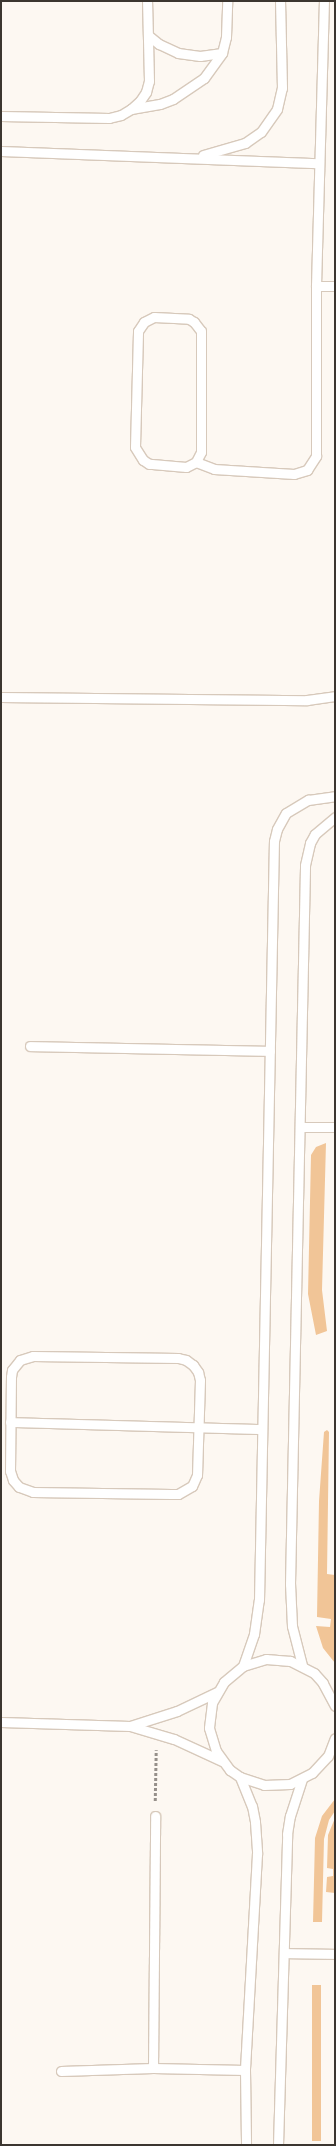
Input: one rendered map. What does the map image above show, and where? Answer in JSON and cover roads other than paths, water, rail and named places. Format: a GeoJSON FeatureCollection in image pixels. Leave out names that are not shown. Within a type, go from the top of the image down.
{"type":"FeatureCollection","features":[{"type":"Feature","properties":{"kind":"lane"},"geometry":{"type":"LineString","coordinates":[[1,116],[109,118],[121,115],[140,102],[146,92],[149,81],[147,1]]}},
{"type":"Feature","properties":{"kind":"lane"},"geometry":{"type":"LineString","coordinates":[[131,109],[160,104],[195,86],[212,68],[222,53],[226,37],[227,1]]}},
{"type":"Feature","properties":{"kind":"lane"},"geometry":{"type":"LineString","coordinates":[[194,158],[245,143],[261,132],[277,109],[282,88],[280,1]]}},
{"type":"Feature","properties":{"kind":"lane"},"geometry":{"type":"LineString","coordinates":[[196,462],[201,452],[201,331],[194,322],[189,319],[159,317],[148,319],[140,326],[138,331],[135,447],[143,460],[157,466],[186,467],[196,462],[214,468],[294,474],[307,470],[313,464],[316,452],[318,163],[324,1]]}},
{"type":"Feature","properties":{"kind":"lane"},"geometry":{"type":"LineString","coordinates":[[149,36],[159,44],[178,53],[200,56],[222,53]]}},
{"type":"Feature","properties":{"kind":"lane"},"geometry":{"type":"LineString","coordinates":[[1,151],[318,163]]}},
{"type":"Feature","properties":{"kind":"lane"},"geometry":{"type":"LineString","coordinates":[[316,286],[335,286]]}},
{"type":"Feature","properties":{"kind":"lane"},"geometry":{"type":"LineString","coordinates":[[1,697],[307,700],[335,696]]}},
{"type":"Feature","properties":{"kind":"lane"},"geometry":{"type":"LineString","coordinates":[[243,1666],[254,1634],[259,1600],[274,841],[277,829],[286,813],[308,800],[335,796]]}},
{"type":"Feature","properties":{"kind":"lane"},"geometry":{"type":"LineString","coordinates":[[302,1665],[292,1626],[290,1584],[305,865],[310,843],[315,834],[335,817]]}},
{"type":"Feature","properties":{"kind":"lane"},"geometry":{"type":"LineString","coordinates":[[30,1046],[270,1051]]}},
{"type":"Feature","properties":{"kind":"lane"},"geometry":{"type":"LineString","coordinates":[[300,1127],[335,1127]]}},
{"type":"Feature","properties":{"kind":"lane"},"geometry":{"type":"LineString","coordinates":[[26,1357],[178,1358],[186,1360],[198,1372],[200,1380],[198,1427],[197,1475],[192,1486],[186,1491],[171,1494],[33,1492],[19,1486],[13,1480],[10,1471],[11,1377],[16,1365],[26,1357]]}},
{"type":"Feature","properties":{"kind":"lane"},"geometry":{"type":"LineString","coordinates":[[10,1422],[262,1429]]}},
{"type":"Feature","properties":{"kind":"lane"},"geometry":{"type":"LineString","coordinates":[[335,1706],[333,1696],[314,1673],[302,1665],[284,1660],[266,1659],[243,1666],[224,1682],[217,1692],[210,1715],[210,1728],[216,1751],[222,1761],[240,1777],[264,1786],[277,1786],[302,1779],[316,1769],[331,1755],[335,1738]]}},
{"type":"Feature","properties":{"kind":"lane"},"geometry":{"type":"LineString","coordinates":[[130,1726],[177,1711],[217,1692]]}},
{"type":"Feature","properties":{"kind":"lane"},"geometry":{"type":"LineString","coordinates":[[1,1722],[130,1726],[156,1733],[222,1761]]}},
{"type":"Feature","properties":{"kind":"lane"},"geometry":{"type":"LineString","coordinates":[[240,1777],[252,1806],[257,1854],[245,2070],[246,2145]]}},
{"type":"Feature","properties":{"kind":"lane"},"geometry":{"type":"LineString","coordinates":[[278,2145],[287,1834],[290,1816],[302,1779]]}},
{"type":"Feature","properties":{"kind":"lane"},"geometry":{"type":"LineString","coordinates":[[153,2068],[155,1816]]}},
{"type":"Feature","properties":{"kind":"lane"},"geometry":{"type":"LineString","coordinates":[[284,1953],[335,1954]]}},
{"type":"Feature","properties":{"kind":"lane"},"geometry":{"type":"LineString","coordinates":[[61,2071],[153,2068],[245,2070]]}}]}
